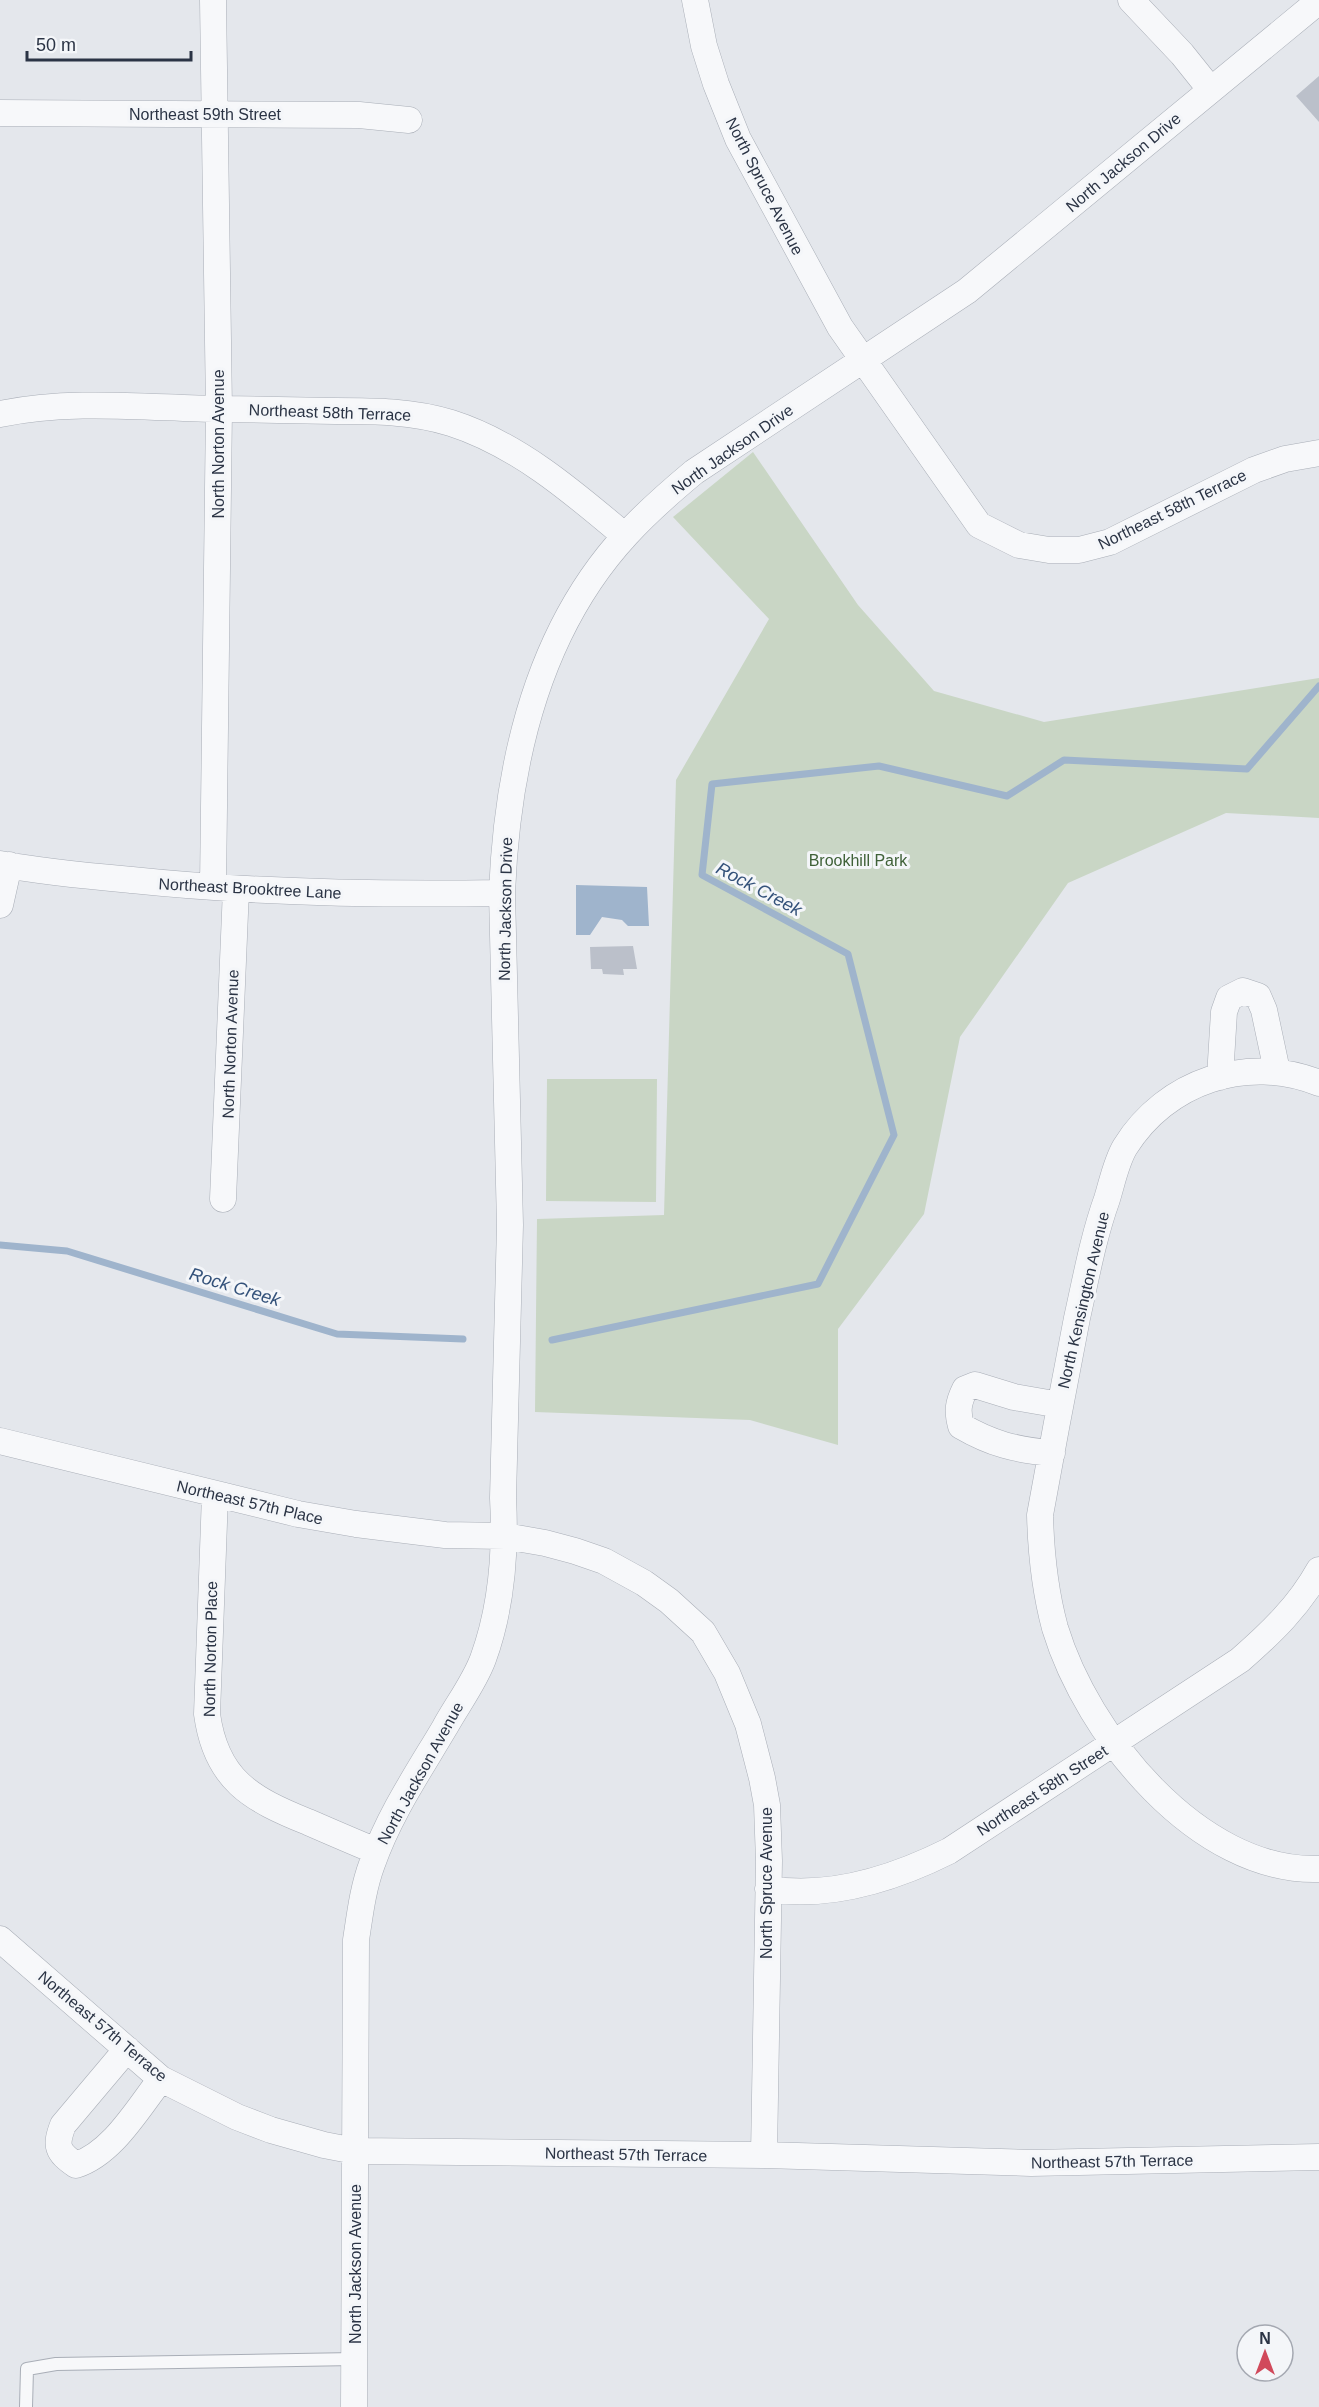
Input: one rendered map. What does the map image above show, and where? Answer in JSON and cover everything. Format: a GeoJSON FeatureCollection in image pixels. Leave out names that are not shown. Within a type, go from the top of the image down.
{"type":"FeatureCollection","features":[{"type":"Feature","properties":{"kind":"street","name":"North Norton Avenue"},"geometry":{"type":"LineString","coordinates":[[213,0],[225,888],[223,1199]]}},
{"type":"Feature","properties":{"kind":"street","name":"North Spruce Avenue"},"geometry":{"type":"LineString","coordinates":[[695,0],[704,46],[738,139],[840,327],[862,360]]}},
{"type":"Feature","properties":{"kind":"street"},"geometry":{"type":"LineString","coordinates":[[1131,0],[1182,54],[1210,89]]}},
{"type":"Feature","properties":{"kind":"street","name":"North Jackson Drive"},"geometry":{"type":"LineString","coordinates":[[507,1361],[510,1225],[502,893],[504,841],[513,777],[528,714],[542,673],[564,624],[588,584],[625,536],[658,502],[694,472],[967,291],[1319,1]]}},
{"type":"Feature","properties":{"kind":"street","name":"Northeast 59th Street"},"geometry":{"type":"LineString","coordinates":[[0,113],[359,115],[409,120]]}},
{"type":"Feature","properties":{"kind":"street","name":"Northeast 58th Terrace"},"geometry":{"type":"LineString","coordinates":[[862,360],[979,525],[1019,545],[1049,550],[1094,547],[1110,542],[1254,470],[1285,459],[1319,453]]}},
{"type":"Feature","properties":{"kind":"street","name":"Northeast 58th Terrace"},"geometry":{"type":"LineString","coordinates":[[0,414],[59,405],[386,411],[416,414],[452,424],[483,437],[529,462],[573,492],[625,536]]}},
{"type":"Feature","properties":{"kind":"street"},"geometry":{"type":"LineString","coordinates":[[0,905],[4,865]]}},
{"type":"Feature","properties":{"kind":"street","name":"Northeast Brooktree Lane"},"geometry":{"type":"LineString","coordinates":[[4,865],[82,875],[225,888],[357,894],[502,893]]}},
{"type":"Feature","properties":{"kind":"street"},"geometry":{"type":"LineString","coordinates":[[1220,1077],[1224,1012],[1229,998],[1243,991],[1257,996],[1264,1010],[1277,1071]]}},
{"type":"Feature","properties":{"kind":"street","name":"North Kensington Avenue"},"geometry":{"type":"LineString","coordinates":[[1114,1743],[1095,1716],[1069,1665],[1046,1591],[1041,1553],[1040,1515],[1095,1233],[1124,1150],[1152,1113],[1191,1087],[1248,1071],[1277,1071],[1299,1075],[1319,1083]]}},
{"type":"Feature","properties":{"kind":"street","name":"North Jackson Avenue"},"geometry":{"type":"LineString","coordinates":[[354,2407],[356,1940],[363,1895],[376,1851],[389,1824],[482,1662],[494,1623],[501,1583],[505,1536],[503,1498],[507,1361]]}},
{"type":"Feature","properties":{"kind":"street","name":"North Kensington Avenue"},"geometry":{"type":"LineString","coordinates":[[1052,1453],[1018,1450],[983,1439],[961,1426],[957,1411],[965,1389],[975,1385],[1014,1397],[1060,1405]]}},
{"type":"Feature","properties":{"kind":"street","name":"Northeast 57th Place"},"geometry":{"type":"LineString","coordinates":[[0,1441],[298,1514],[445,1535],[505,1536]]}},
{"type":"Feature","properties":{"kind":"street","name":"North Norton Place"},"geometry":{"type":"LineString","coordinates":[[215,1495],[207,1714],[213,1744],[238,1783],[262,1802],[376,1851]]}},
{"type":"Feature","properties":{"kind":"street","name":"North Spruce Avenue"},"geometry":{"type":"LineString","coordinates":[[505,1536],[545,1543],[603,1561],[653,1589],[703,1632],[738,1698],[756,1751],[766,1805],[769,1852],[764,2155]]}},
{"type":"Feature","properties":{"kind":"street"},"geometry":{"type":"LineString","coordinates":[[1114,1743],[1240,1660],[1275,1630],[1295,1607],[1319,1570]]}},
{"type":"Feature","properties":{"kind":"street","name":"Northeast 58th Street"},"geometry":{"type":"LineString","coordinates":[[768,1888],[792,1893],[825,1891],[873,1882],[919,1866],[949,1851],[1114,1743],[1163,1800],[1188,1822],[1214,1840],[1244,1854],[1275,1864],[1319,1869]]}},
{"type":"Feature","properties":{"kind":"street","name":"Northeast 57th Terrace"},"geometry":{"type":"LineString","coordinates":[[0,1939],[161,2079],[237,2117],[271,2130],[355,2151],[764,2155],[1031,2163],[1319,2157]]}},
{"type":"Feature","properties":{"kind":"street"},"geometry":{"type":"LineString","coordinates":[[127,2049],[63,2125],[57,2141],[59,2149],[67,2158],[76,2165],[88,2161],[115,2137],[161,2079]]}},
{"type":"Feature","properties":{"kind":"lane"},"geometry":{"type":"LineString","coordinates":[[27,2407],[27,2369],[56,2364],[354,2359]]}},
{"type":"Feature","properties":{"kind":"green space","name":"Brookhill Park"},"geometry":{"type":"Polygon","coordinates":[[[753,452],[858,605],[934,691],[1044,722],[1319,678],[1319,818],[1226,813],[1068,883],[960,1037],[924,1214],[838,1329],[838,1445],[750,1420],[535,1412],[537,1219],[664,1215],[676,780],[769,619],[673,517],[753,452]]]}},
{"type":"Feature","properties":{"kind":"green space"},"geometry":{"type":"Polygon","coordinates":[[[547,1079],[657,1079],[656,1202],[546,1201],[547,1079]]]}},
{"type":"Feature","properties":{"kind":"water"},"geometry":{"type":"Polygon","coordinates":[[[576,885],[647,887],[649,926],[628,926],[622,920],[602,917],[590,935],[576,935],[576,885]]]}},
{"type":"Feature","properties":{"kind":"building"},"geometry":{"type":"Polygon","coordinates":[[[1319,76],[1319,122],[1296,96],[1319,76]]]}},
{"type":"Feature","properties":{"kind":"building"},"geometry":{"type":"Polygon","coordinates":[[[633,946],[637,969],[623,969],[624,975],[603,974],[602,969],[591,969],[590,947],[633,946]]]}},
{"type":"Feature","properties":{"kind":"waterway","name":"Rock Creek"},"geometry":{"type":"LineString","coordinates":[[552,1340],[818,1284],[894,1135],[848,954],[702,875],[712,784],[879,766],[1007,796],[1064,760],[1247,769],[1319,686]]}},
{"type":"Feature","properties":{"kind":"waterway","name":"Rock Creek"},"geometry":{"type":"LineString","coordinates":[[0,1245],[67,1251],[337,1334],[463,1339]]}}]}
